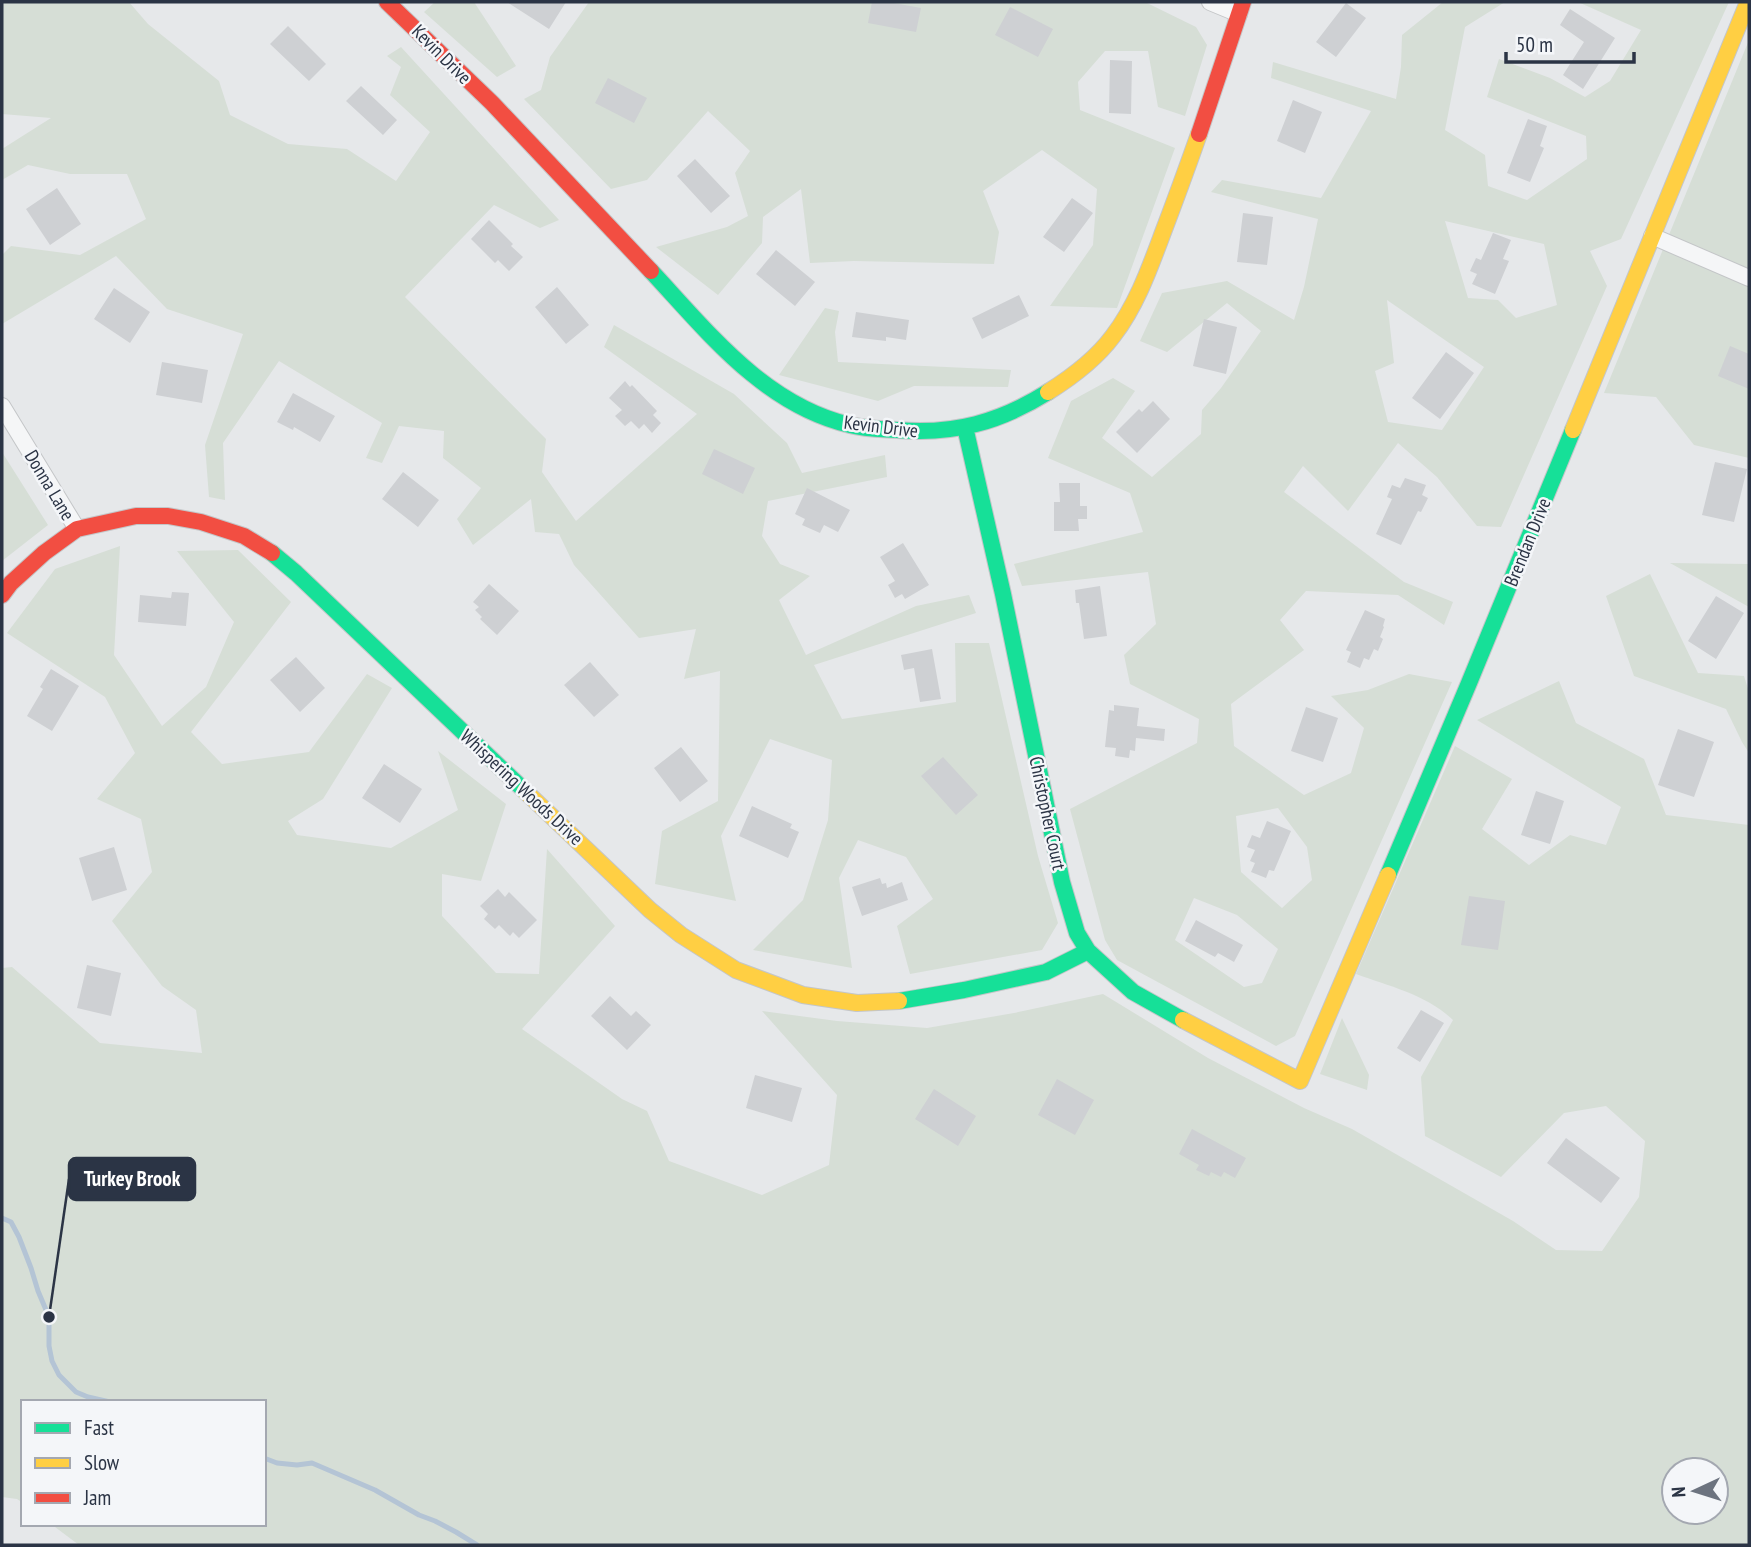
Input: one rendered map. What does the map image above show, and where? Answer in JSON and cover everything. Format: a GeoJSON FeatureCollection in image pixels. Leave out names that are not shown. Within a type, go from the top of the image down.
{"type":"FeatureCollection","features":[{"type":"Feature","properties":{"kind":"street","name":"Kevin Drive"},"geometry":{"type":"LineString","coordinates":[[387,2],[492,103],[749,373],[767,387],[806,409],[844,424],[921,432],[989,421],[1024,405],[1063,383],[1088,363],[1112,337],[1149,270],[1178,195],[1241,8]]}},
{"type":"Feature","properties":{"kind":"street"},"geometry":{"type":"LineString","coordinates":[[1210,2],[1241,8]]}},
{"type":"Feature","properties":{"kind":"street","name":"Brendan Drive"},"geometry":{"type":"LineString","coordinates":[[1300,1081],[1473,674],[1748,2]]}},
{"type":"Feature","properties":{"kind":"street"},"geometry":{"type":"LineString","coordinates":[[1652,236],[1749,278]]}},
{"type":"Feature","properties":{"kind":"street","name":"Donna Lane"},"geometry":{"type":"LineString","coordinates":[[2,405],[77,529]]}},
{"type":"Feature","properties":{"kind":"street","name":"Christopher Court"},"geometry":{"type":"LineString","coordinates":[[965,426],[1003,594],[1062,882],[1077,933],[1088,951],[1133,992],[1300,1081]]}},
{"type":"Feature","properties":{"kind":"street","name":"Whispering Woods Drive"},"geometry":{"type":"LineString","coordinates":[[2,595],[11,583],[44,553],[77,529],[136,516],[168,516],[201,522],[244,536],[276,555],[650,910],[681,935],[736,970],[803,995],[857,1003],[898,1001],[1046,972],[1088,951]]}},
{"type":"Feature","properties":{"kind":"shaded area"},"geometry":{"type":"Polygon","coordinates":[[[2,2],[129,2],[148,24],[219,81],[230,115],[288,144],[347,149],[396,181],[430,132],[390,95],[401,67],[387,56],[401,47],[559,220],[540,228],[494,205],[405,297],[546,439],[542,472],[576,521],[697,414],[604,347],[614,325],[734,394],[787,443],[802,473],[885,455],[887,477],[768,501],[762,536],[780,564],[810,576],[779,600],[806,655],[916,606],[969,595],[976,613],[814,665],[842,719],[956,702],[955,643],[989,643],[1038,856],[1058,923],[1042,950],[910,974],[897,926],[933,899],[906,857],[858,840],[839,878],[852,968],[753,950],[803,900],[828,820],[832,760],[770,739],[721,836],[736,901],[655,884],[662,831],[718,801],[720,671],[684,679],[696,629],[639,638],[574,565],[559,534],[535,532],[531,499],[473,545],[457,519],[481,488],[443,458],[444,431],[399,426],[382,463],[366,458],[382,423],[279,361],[223,443],[225,500],[209,497],[205,445],[243,334],[167,309],[116,256],[2,324],[2,255],[11,246],[80,255],[146,219],[127,174],[70,174],[28,165],[2,180],[2,149],[51,118],[2,114],[2,2]]]}},
{"type":"Feature","properties":{"kind":"shaded area"},"geometry":{"type":"Polygon","coordinates":[[[435,2],[474,2],[516,66],[497,77],[424,12],[435,2]]]}},
{"type":"Feature","properties":{"kind":"shaded area"},"geometry":{"type":"Polygon","coordinates":[[[589,2],[1145,2],[1196,27],[1207,45],[1185,116],[1158,107],[1148,51],[1105,51],[1078,82],[1080,110],[1175,148],[1117,308],[1050,306],[1093,245],[1097,189],[1042,150],[983,191],[999,232],[994,264],[854,261],[810,263],[801,189],[763,217],[762,243],[718,295],[656,247],[727,227],[748,216],[735,173],[750,151],[708,111],[647,180],[611,189],[524,99],[541,90],[550,57],[589,2]]]}},
{"type":"Feature","properties":{"kind":"shaded area"},"geometry":{"type":"Polygon","coordinates":[[[1443,2],[1505,2],[1465,27],[1445,130],[1485,155],[1488,186],[1527,200],[1587,159],[1586,136],[1487,97],[1499,59],[1550,78],[1585,97],[1610,81],[1641,30],[1578,2],[1729,2],[1621,239],[1590,251],[1607,286],[1501,527],[1477,526],[1437,477],[1398,443],[1348,511],[1303,466],[1284,492],[1404,582],[1453,602],[1444,625],[1398,595],[1306,591],[1280,620],[1304,650],[1231,704],[1234,746],[1304,795],[1351,773],[1364,728],[1331,696],[1368,690],[1409,674],[1452,682],[1295,1036],[1276,1046],[1117,960],[1105,940],[1070,809],[1197,743],[1199,719],[1130,684],[1124,655],[1156,624],[1148,572],[1022,586],[1014,564],[1143,532],[1130,493],[1048,458],[1071,401],[1113,378],[1135,391],[1102,438],[1152,477],[1201,434],[1202,410],[1261,331],[1227,303],[1167,352],[1140,341],[1162,293],[1227,281],[1294,320],[1318,219],[1211,192],[1222,180],[1321,198],[1371,111],[1271,78],[1273,62],[1396,99],[1402,35],[1443,2]],[[1445,221],[1468,298],[1498,300],[1516,318],[1557,305],[1544,244],[1445,221]],[[1387,300],[1394,363],[1375,371],[1388,422],[1442,430],[1484,367],[1387,300]],[[1278,808],[1236,816],[1241,872],[1282,908],[1312,880],[1307,847],[1278,808]],[[1194,898],[1175,940],[1244,987],[1262,983],[1278,949],[1237,915],[1194,898]]]}},
{"type":"Feature","properties":{"kind":"shaded area"},"geometry":{"type":"Polygon","coordinates":[[[1749,40],[1749,458],[1694,445],[1656,397],[1604,393],[1749,40]]]}},
{"type":"Feature","properties":{"kind":"shaded area"},"geometry":{"type":"Polygon","coordinates":[[[825,308],[839,311],[835,332],[838,362],[1011,370],[1008,387],[914,386],[878,401],[779,375],[825,308]]]}},
{"type":"Feature","properties":{"kind":"shaded area"},"geometry":{"type":"Polygon","coordinates":[[[2,452],[48,525],[2,561],[2,452]]]}},
{"type":"Feature","properties":{"kind":"shaded area"},"geometry":{"type":"Polygon","coordinates":[[[120,546],[114,655],[162,726],[206,687],[234,622],[177,551],[238,550],[291,602],[191,732],[222,764],[309,752],[367,674],[392,688],[323,799],[288,821],[297,835],[391,848],[458,810],[438,751],[506,804],[481,881],[442,874],[442,916],[496,973],[539,974],[547,849],[615,926],[522,1029],[622,1099],[647,1111],[669,1161],[762,1195],[829,1165],[837,1095],[762,1011],[837,1021],[927,1028],[1103,994],[1208,1058],[1304,1108],[1352,1129],[1513,1221],[1556,1250],[1602,1251],[1639,1197],[1645,1141],[1606,1106],[1564,1113],[1501,1177],[1425,1136],[1421,1077],[1453,1020],[1420,998],[1356,974],[1455,746],[1512,779],[1482,829],[1529,865],[1570,835],[1606,845],[1621,807],[1477,720],[1559,681],[1576,723],[1644,759],[1666,815],[1749,825],[1749,1545],[79,1545],[54,1526],[266,1526],[266,1400],[21,1400],[21,1502],[2,1497],[2,968],[12,967],[100,1043],[202,1053],[196,1010],[162,986],[112,921],[152,872],[141,819],[97,799],[135,753],[105,697],[7,633],[55,569],[120,546]]]}},
{"type":"Feature","properties":{"kind":"shaded area"},"geometry":{"type":"Polygon","coordinates":[[[1670,563],[1749,564],[1749,607],[1670,563]]]}},
{"type":"Feature","properties":{"kind":"shaded area"},"geometry":{"type":"Polygon","coordinates":[[[1650,574],[1698,673],[1744,676],[1749,692],[1749,753],[1726,709],[1634,676],[1606,596],[1650,574]]]}},
{"type":"Feature","properties":{"kind":"shaded area"},"geometry":{"type":"Polygon","coordinates":[[[1342,1018],[1369,1075],[1367,1090],[1320,1074],[1342,1018]]]}},
{"type":"Feature","properties":{"kind":"building"},"geometry":{"type":"Polygon","coordinates":[[[507,2],[566,2],[549,29],[507,2]]]}},
{"type":"Feature","properties":{"kind":"building"},"geometry":{"type":"Polygon","coordinates":[[[872,2],[921,8],[916,32],[868,23],[872,2]]]}},
{"type":"Feature","properties":{"kind":"building"},"geometry":{"type":"Polygon","coordinates":[[[1346,3],[1366,18],[1336,57],[1316,42],[1346,3]]]}},
{"type":"Feature","properties":{"kind":"building"},"geometry":{"type":"Polygon","coordinates":[[[1010,7],[1053,29],[1038,57],[995,35],[1010,7]]]}},
{"type":"Feature","properties":{"kind":"building"},"geometry":{"type":"Polygon","coordinates":[[[1570,9],[1615,38],[1583,89],[1563,75],[1584,42],[1560,25],[1570,9]]]}},
{"type":"Feature","properties":{"kind":"building"},"geometry":{"type":"Polygon","coordinates":[[[288,26],[326,64],[309,81],[270,44],[288,26]]]}},
{"type":"Feature","properties":{"kind":"building"},"geometry":{"type":"Polygon","coordinates":[[[1110,60],[1132,61],[1131,114],[1109,113],[1110,60]]]}},
{"type":"Feature","properties":{"kind":"building"},"geometry":{"type":"Polygon","coordinates":[[[608,78],[647,98],[634,123],[595,103],[608,78]]]}},
{"type":"Feature","properties":{"kind":"building"},"geometry":{"type":"Polygon","coordinates":[[[361,86],[397,120],[383,135],[346,101],[361,86]]]}},
{"type":"Feature","properties":{"kind":"building"},"geometry":{"type":"Polygon","coordinates":[[[1293,100],[1322,112],[1305,153],[1277,141],[1293,100]]]}},
{"type":"Feature","properties":{"kind":"building"},"geometry":{"type":"Polygon","coordinates":[[[1528,119],[1547,126],[1540,146],[1544,148],[1530,182],[1507,173],[1528,119]]]}},
{"type":"Feature","properties":{"kind":"building"},"geometry":{"type":"Polygon","coordinates":[[[695,159],[730,196],[711,213],[677,176],[695,159]]]}},
{"type":"Feature","properties":{"kind":"building"},"geometry":{"type":"Polygon","coordinates":[[[57,188],[81,224],[50,245],[26,209],[57,188]]]}},
{"type":"Feature","properties":{"kind":"building"},"geometry":{"type":"Polygon","coordinates":[[[1072,198],[1093,213],[1064,252],[1043,237],[1072,198]]]}},
{"type":"Feature","properties":{"kind":"building"},"geometry":{"type":"Polygon","coordinates":[[[1243,213],[1273,217],[1267,265],[1237,262],[1243,213]]]}},
{"type":"Feature","properties":{"kind":"building"},"geometry":{"type":"Polygon","coordinates":[[[489,220],[523,257],[509,271],[498,260],[495,263],[471,239],[489,220]]]}},
{"type":"Feature","properties":{"kind":"building"},"geometry":{"type":"Polygon","coordinates":[[[1493,233],[1511,240],[1503,259],[1509,261],[1495,294],[1472,284],[1477,274],[1470,271],[1476,258],[1481,260],[1493,233]]]}},
{"type":"Feature","properties":{"kind":"building"},"geometry":{"type":"Polygon","coordinates":[[[776,250],[815,282],[795,306],[756,274],[776,250]]]}},
{"type":"Feature","properties":{"kind":"building"},"geometry":{"type":"Polygon","coordinates":[[[557,287],[589,325],[566,344],[535,307],[557,287]]]}},
{"type":"Feature","properties":{"kind":"building"},"geometry":{"type":"Polygon","coordinates":[[[114,288],[150,312],[130,343],[94,319],[114,288]]]}},
{"type":"Feature","properties":{"kind":"building"},"geometry":{"type":"Polygon","coordinates":[[[1019,295],[1029,316],[982,339],[972,318],[1019,295]]]}},
{"type":"Feature","properties":{"kind":"building"},"geometry":{"type":"Polygon","coordinates":[[[856,312],[909,320],[906,340],[886,337],[886,341],[852,337],[856,312]]]}},
{"type":"Feature","properties":{"kind":"building"},"geometry":{"type":"Polygon","coordinates":[[[1204,319],[1237,327],[1226,374],[1193,366],[1204,319]]]}},
{"type":"Feature","properties":{"kind":"building"},"geometry":{"type":"Polygon","coordinates":[[[1730,346],[1749,354],[1749,389],[1718,376],[1730,346]]]}},
{"type":"Feature","properties":{"kind":"building"},"geometry":{"type":"Polygon","coordinates":[[[1446,352],[1474,373],[1440,419],[1412,398],[1446,352]]]}},
{"type":"Feature","properties":{"kind":"building"},"geometry":{"type":"Polygon","coordinates":[[[162,362],[208,370],[202,403],[156,395],[162,362]]]}},
{"type":"Feature","properties":{"kind":"building"},"geometry":{"type":"Polygon","coordinates":[[[625,381],[657,411],[653,415],[661,423],[652,433],[644,424],[639,429],[631,421],[625,426],[615,416],[622,410],[609,398],[625,381]]]}},
{"type":"Feature","properties":{"kind":"building"},"geometry":{"type":"Polygon","coordinates":[[[293,393],[335,416],[320,442],[294,427],[293,430],[277,422],[293,393]]]}},
{"type":"Feature","properties":{"kind":"building"},"geometry":{"type":"Polygon","coordinates":[[[1153,401],[1170,419],[1137,453],[1116,432],[1139,409],[1142,412],[1153,401]]]}},
{"type":"Feature","properties":{"kind":"building"},"geometry":{"type":"Polygon","coordinates":[[[714,449],[755,468],[743,494],[702,474],[714,449]]]}},
{"type":"Feature","properties":{"kind":"building"},"geometry":{"type":"Polygon","coordinates":[[[1715,462],[1747,469],[1734,522],[1702,515],[1715,462]]]}},
{"type":"Feature","properties":{"kind":"building"},"geometry":{"type":"Polygon","coordinates":[[[403,472],[439,500],[418,527],[382,499],[403,472]]]}},
{"type":"Feature","properties":{"kind":"building"},"geometry":{"type":"Polygon","coordinates":[[[1405,478],[1426,485],[1422,495],[1428,498],[1421,512],[1418,511],[1401,545],[1376,534],[1392,499],[1387,497],[1392,485],[1400,488],[1405,478]]]}},
{"type":"Feature","properties":{"kind":"building"},"geometry":{"type":"Polygon","coordinates":[[[1059,483],[1080,483],[1080,506],[1087,506],[1087,519],[1078,519],[1079,531],[1054,531],[1054,502],[1060,502],[1059,483]]]}},
{"type":"Feature","properties":{"kind":"building"},"geometry":{"type":"Polygon","coordinates":[[[807,488],[850,510],[838,532],[824,525],[820,533],[802,525],[805,519],[795,514],[807,488]]]}},
{"type":"Feature","properties":{"kind":"building"},"geometry":{"type":"Polygon","coordinates":[[[903,543],[929,585],[905,599],[902,594],[895,598],[888,585],[895,581],[880,557],[903,543]]]}},
{"type":"Feature","properties":{"kind":"building"},"geometry":{"type":"Polygon","coordinates":[[[489,584],[519,611],[497,635],[480,619],[482,617],[475,610],[479,607],[473,602],[489,584]]]}},
{"type":"Feature","properties":{"kind":"building"},"geometry":{"type":"Polygon","coordinates":[[[1100,586],[1107,636],[1084,639],[1075,590],[1100,586]]]}},
{"type":"Feature","properties":{"kind":"building"},"geometry":{"type":"Polygon","coordinates":[[[172,592],[189,593],[186,626],[138,622],[140,595],[171,598],[172,592]]]}},
{"type":"Feature","properties":{"kind":"building"},"geometry":{"type":"Polygon","coordinates":[[[1716,596],[1744,613],[1716,659],[1688,641],[1716,596]]]}},
{"type":"Feature","properties":{"kind":"building"},"geometry":{"type":"Polygon","coordinates":[[[1365,610],[1385,619],[1380,637],[1383,639],[1378,651],[1374,649],[1369,660],[1364,658],[1360,668],[1347,662],[1351,652],[1346,650],[1365,610]]]}},
{"type":"Feature","properties":{"kind":"building"},"geometry":{"type":"Polygon","coordinates":[[[932,649],[941,699],[920,702],[914,668],[904,670],[901,655],[932,649]]]}},
{"type":"Feature","properties":{"kind":"building"},"geometry":{"type":"Polygon","coordinates":[[[296,657],[325,688],[300,712],[270,680],[296,657]]]}},
{"type":"Feature","properties":{"kind":"building"},"geometry":{"type":"Polygon","coordinates":[[[590,662],[619,695],[594,717],[564,685],[590,662]]]}},
{"type":"Feature","properties":{"kind":"building"},"geometry":{"type":"Polygon","coordinates":[[[51,669],[79,686],[52,731],[27,716],[51,669]]]}},
{"type":"Feature","properties":{"kind":"building"},"geometry":{"type":"Polygon","coordinates":[[[1114,705],[1139,708],[1137,726],[1165,729],[1164,741],[1136,738],[1135,751],[1130,750],[1129,758],[1115,756],[1116,748],[1105,747],[1109,710],[1114,711],[1114,705]]]}},
{"type":"Feature","properties":{"kind":"building"},"geometry":{"type":"Polygon","coordinates":[[[1306,707],[1338,718],[1323,762],[1291,751],[1306,707]]]}},
{"type":"Feature","properties":{"kind":"building"},"geometry":{"type":"Polygon","coordinates":[[[1678,729],[1714,742],[1694,797],[1658,785],[1678,729]]]}},
{"type":"Feature","properties":{"kind":"building"},"geometry":{"type":"Polygon","coordinates":[[[681,747],[708,781],[680,802],[654,768],[681,747]]]}},
{"type":"Feature","properties":{"kind":"building"},"geometry":{"type":"Polygon","coordinates":[[[943,757],[978,795],[956,815],[921,776],[943,757]]]}},
{"type":"Feature","properties":{"kind":"building"},"geometry":{"type":"Polygon","coordinates":[[[384,764],[422,789],[400,823],[362,798],[384,764]]]}},
{"type":"Feature","properties":{"kind":"building"},"geometry":{"type":"Polygon","coordinates":[[[1536,791],[1564,801],[1550,844],[1521,835],[1536,791]]]}},
{"type":"Feature","properties":{"kind":"building"},"geometry":{"type":"Polygon","coordinates":[[[752,806],[792,824],[790,828],[799,832],[788,858],[739,836],[752,806]]]}},
{"type":"Feature","properties":{"kind":"building"},"geometry":{"type":"Polygon","coordinates":[[[1267,821],[1291,831],[1274,871],[1269,870],[1266,878],[1251,872],[1255,863],[1250,861],[1255,850],[1247,847],[1252,835],[1260,838],[1267,821]]]}},
{"type":"Feature","properties":{"kind":"building"},"geometry":{"type":"Polygon","coordinates":[[[114,847],[127,890],[92,901],[79,858],[114,847]]]}},
{"type":"Feature","properties":{"kind":"building"},"geometry":{"type":"Polygon","coordinates":[[[880,878],[887,888],[902,882],[908,900],[862,916],[852,887],[880,878]]]}},
{"type":"Feature","properties":{"kind":"building"},"geometry":{"type":"Polygon","coordinates":[[[498,889],[505,897],[509,892],[537,920],[519,938],[513,932],[510,936],[499,925],[495,929],[484,919],[488,914],[480,906],[498,889]]]}},
{"type":"Feature","properties":{"kind":"building"},"geometry":{"type":"Polygon","coordinates":[[[1469,896],[1505,901],[1498,950],[1461,945],[1469,896]]]}},
{"type":"Feature","properties":{"kind":"building"},"geometry":{"type":"Polygon","coordinates":[[[1196,920],[1243,945],[1234,962],[1218,953],[1215,957],[1185,941],[1196,920]]]}},
{"type":"Feature","properties":{"kind":"building"},"geometry":{"type":"Polygon","coordinates":[[[87,965],[121,973],[111,1016],[77,1008],[87,965]]]}},
{"type":"Feature","properties":{"kind":"building"},"geometry":{"type":"Polygon","coordinates":[[[610,996],[631,1016],[636,1011],[651,1025],[627,1050],[591,1016],[610,996]]]}},
{"type":"Feature","properties":{"kind":"building"},"geometry":{"type":"Polygon","coordinates":[[[1421,1010],[1444,1023],[1420,1062],[1397,1048],[1421,1010]]]}},
{"type":"Feature","properties":{"kind":"building"},"geometry":{"type":"Polygon","coordinates":[[[755,1075],[802,1088],[792,1122],[746,1108],[755,1075]]]}},
{"type":"Feature","properties":{"kind":"building"},"geometry":{"type":"Polygon","coordinates":[[[1057,1079],[1094,1100],[1075,1135],[1038,1115],[1057,1079]]]}},
{"type":"Feature","properties":{"kind":"building"},"geometry":{"type":"Polygon","coordinates":[[[934,1089],[976,1116],[958,1146],[915,1119],[934,1089]]]}},
{"type":"Feature","properties":{"kind":"building"},"geometry":{"type":"Polygon","coordinates":[[[1192,1129],[1246,1158],[1235,1178],[1224,1172],[1221,1177],[1211,1172],[1209,1176],[1196,1170],[1199,1165],[1179,1154],[1192,1129]]]}},
{"type":"Feature","properties":{"kind":"building"},"geometry":{"type":"Polygon","coordinates":[[[1566,1138],[1620,1178],[1601,1203],[1547,1163],[1566,1138]]]}},
{"type":"Feature","properties":{"kind":"waterway"},"geometry":{"type":"LineString","coordinates":[[2,1218],[11,1222],[19,1237],[49,1317],[49,1346],[59,1375],[76,1392],[101,1400]]}},
{"type":"Feature","properties":{"kind":"waterway"},"geometry":{"type":"LineString","coordinates":[[266,1459],[297,1465],[312,1463],[375,1490],[477,1545]]}},
{"type":"Feature","properties":{"kind":"traffic: fast"},"geometry":{"type":"LineString","coordinates":[[651,271],[716,341],[764,383],[790,401],[819,415],[850,425],[918,431],[957,428],[994,419],[1048,392]]}},
{"type":"Feature","properties":{"kind":"traffic: fast"},"geometry":{"type":"LineString","coordinates":[[965,427],[1003,594],[1062,882],[1077,933],[1088,951],[1133,992],[1183,1020]]}},
{"type":"Feature","properties":{"kind":"traffic: fast"},"geometry":{"type":"LineString","coordinates":[[1388,875],[1573,430]]}},
{"type":"Feature","properties":{"kind":"traffic: fast"},"geometry":{"type":"LineString","coordinates":[[272,553],[525,791]]}},
{"type":"Feature","properties":{"kind":"traffic: fast"},"geometry":{"type":"LineString","coordinates":[[899,1001],[1046,972],[1088,951]]}},
{"type":"Feature","properties":{"kind":"traffic: slow"},"geometry":{"type":"LineString","coordinates":[[1573,430],[1748,2]]}},
{"type":"Feature","properties":{"kind":"traffic: slow"},"geometry":{"type":"LineString","coordinates":[[1048,392],[1091,360],[1113,336],[1129,312],[1152,261],[1199,134]]}},
{"type":"Feature","properties":{"kind":"traffic: slow"},"geometry":{"type":"LineString","coordinates":[[525,791],[650,910],[681,935],[736,970],[803,995],[857,1003],[899,1001]]}},
{"type":"Feature","properties":{"kind":"traffic: slow"},"geometry":{"type":"LineString","coordinates":[[1183,1020],[1300,1081],[1388,875]]}},
{"type":"Feature","properties":{"kind":"traffic: jam"},"geometry":{"type":"LineString","coordinates":[[387,2],[492,103],[651,271]]}},
{"type":"Feature","properties":{"kind":"traffic: jam"},"geometry":{"type":"LineString","coordinates":[[1199,134],[1243,2]]}},
{"type":"Feature","properties":{"kind":"traffic: jam"},"geometry":{"type":"LineString","coordinates":[[2,595],[11,583],[44,553],[77,529],[136,516],[168,516],[201,522],[244,536],[272,553]]}},
{"type":"Feature","properties":{"kind":"place","name":"Turkey Brook"},"geometry":{"type":"Point","coordinates":[49,1317]}}]}
